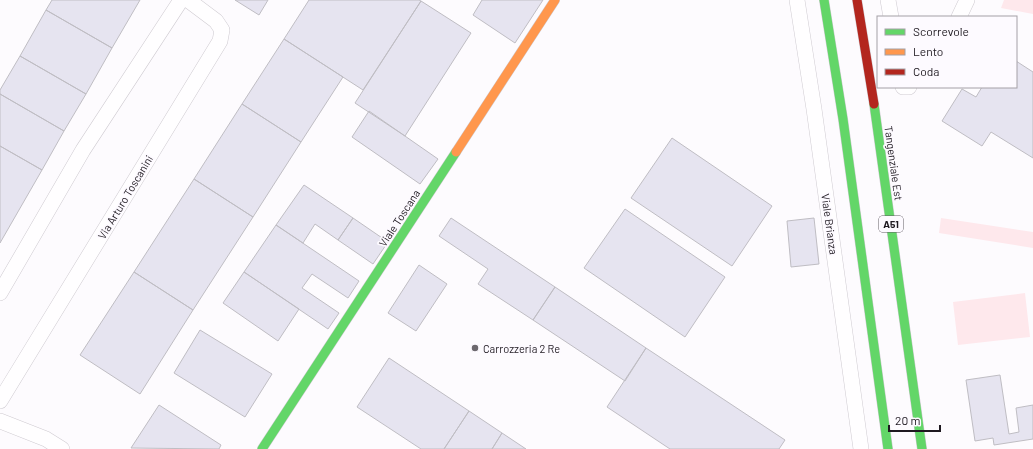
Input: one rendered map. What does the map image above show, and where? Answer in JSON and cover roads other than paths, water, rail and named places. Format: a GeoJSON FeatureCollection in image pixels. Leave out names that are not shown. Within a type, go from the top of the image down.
{"type":"FeatureCollection","features":[{"type":"Feature","properties":{"kind":"main road","name":"Viale Toscana"},"geometry":{"type":"LineString","coordinates":[[262,449],[555,0]]}},
{"type":"Feature","properties":{"kind":"main road"},"geometry":{"type":"LineString","coordinates":[[824,0],[846,134],[888,449]]}},
{"type":"Feature","properties":{"kind":"main road","name":"Tangenziale Est"},"geometry":{"type":"LineString","coordinates":[[857,0],[876,118],[922,449]]}},
{"type":"Feature","properties":{"kind":"street"},"geometry":{"type":"LineString","coordinates":[[0,293],[83,150],[181,0]]}},
{"type":"Feature","properties":{"kind":"street","name":"Via Arturo Toscanini"},"geometry":{"type":"LineString","coordinates":[[0,401],[220,41],[222,30],[216,20],[188,0]]}},
{"type":"Feature","properties":{"kind":"street","name":"Viale Brianza"},"geometry":{"type":"LineString","coordinates":[[797,0],[814,109],[860,449]]}},
{"type":"Feature","properties":{"kind":"street"},"geometry":{"type":"LineString","coordinates":[[888,0],[891,16]]}},
{"type":"Feature","properties":{"kind":"street"},"geometry":{"type":"LineString","coordinates":[[960,16],[968,0]]}},
{"type":"Feature","properties":{"kind":"street"},"geometry":{"type":"LineString","coordinates":[[0,421],[46,439],[62,449]]}},
{"type":"Feature","properties":{"kind":"place","name":"Carrozzeria 2 Re"},"geometry":{"type":"Point","coordinates":[475,348]}}]}
